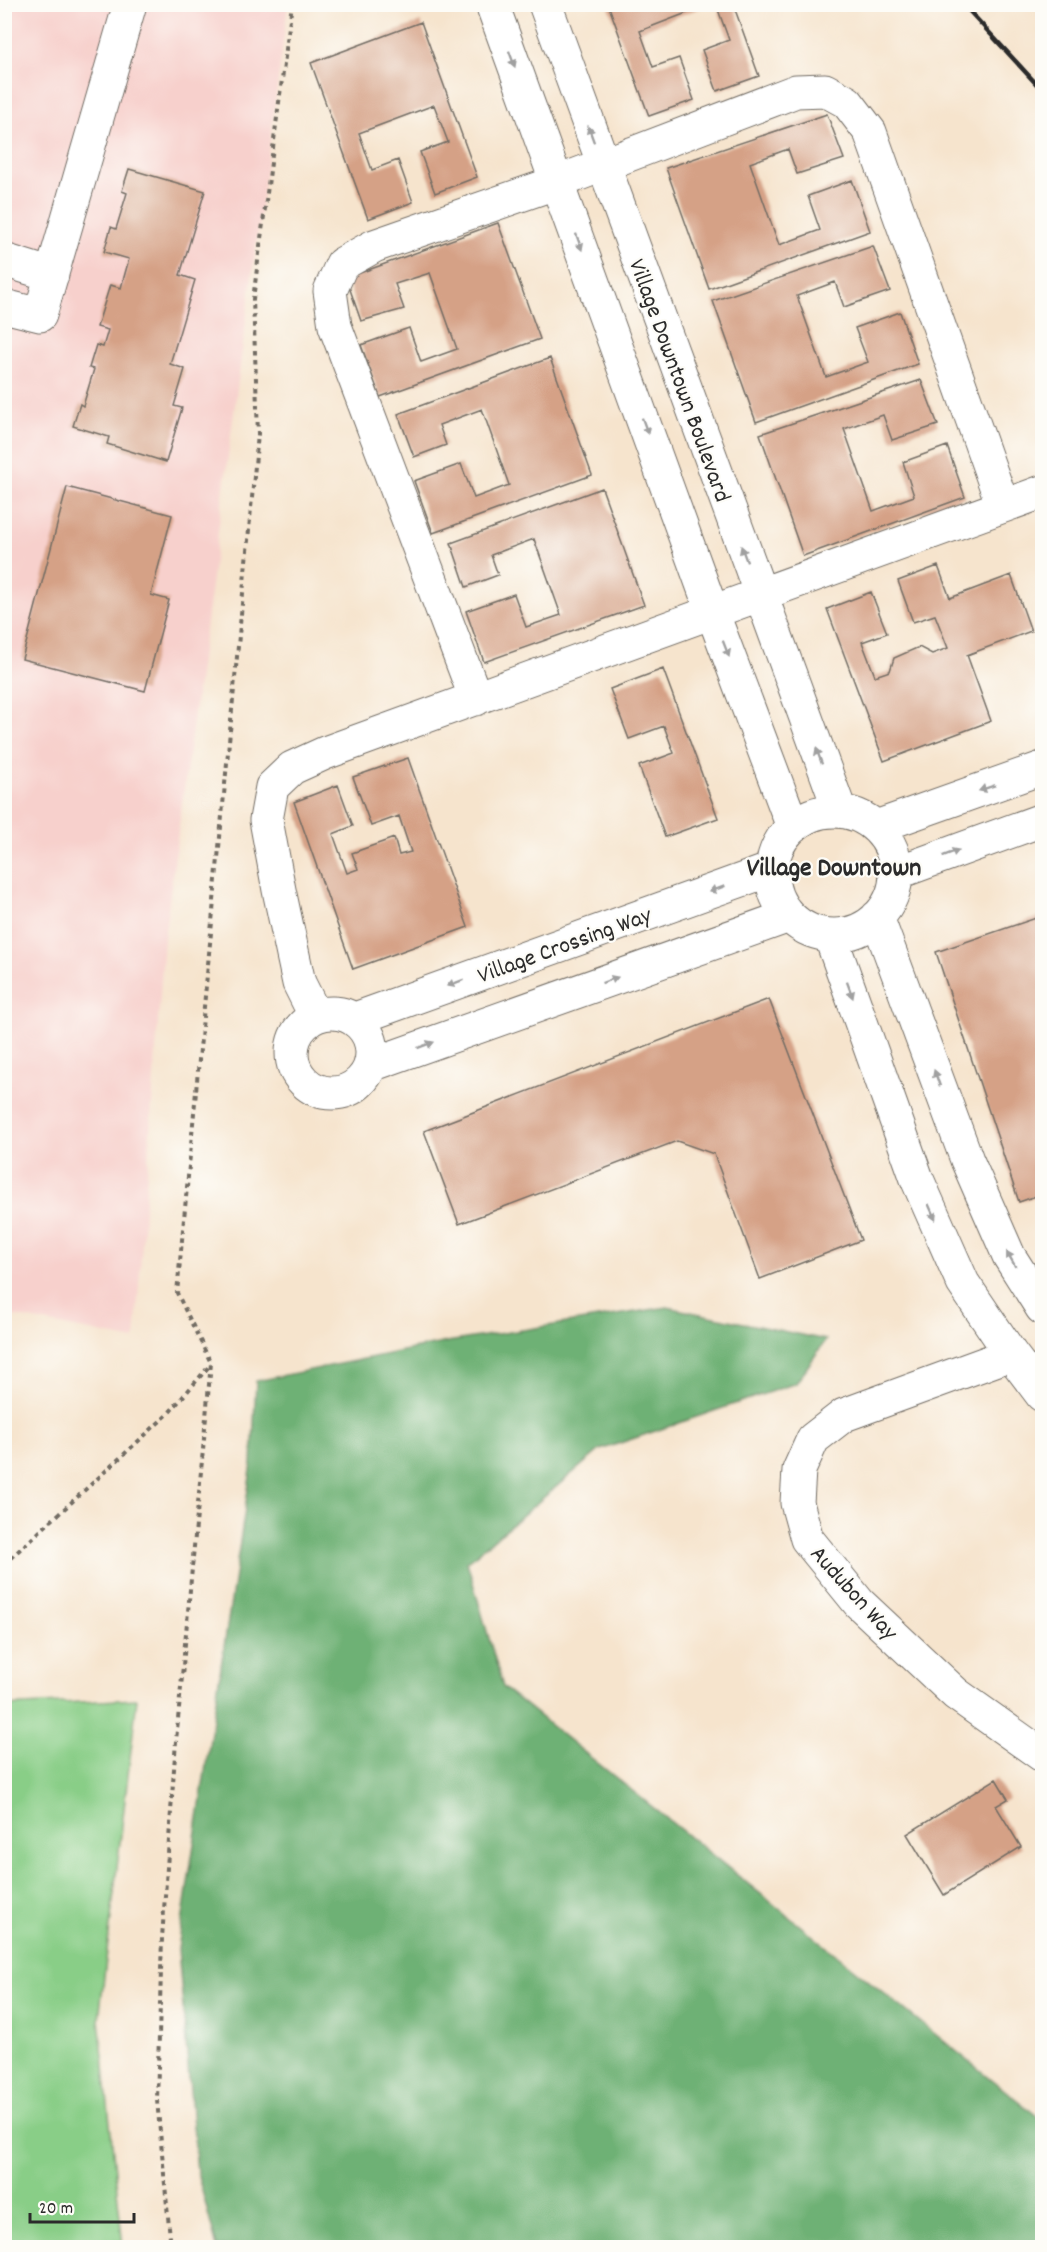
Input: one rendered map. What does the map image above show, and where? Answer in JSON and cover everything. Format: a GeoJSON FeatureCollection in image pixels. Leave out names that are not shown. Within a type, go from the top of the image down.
{"type":"FeatureCollection","features":[{"type":"Feature","properties":{"kind":"street"},"geometry":{"type":"LineString","coordinates":[[4,306],[40,315],[130,4]]}},
{"type":"Feature","properties":{"kind":"street","name":"Village Downtown Boulevard"},"geometry":{"type":"LineString","coordinates":[[492,4],[712,614],[794,826]]}},
{"type":"Feature","properties":{"kind":"street","name":"Village Downtown Boulevard"},"geometry":{"type":"LineString","coordinates":[[544,4],[840,811]]}},
{"type":"Feature","properties":{"kind":"street"},"geometry":{"type":"LineString","coordinates":[[476,699],[335,326],[330,291],[342,264],[374,246],[558,182],[796,91],[825,90],[847,102],[870,132],[1003,506]]}},
{"type":"Feature","properties":{"kind":"street"},"geometry":{"type":"LineString","coordinates":[[4,260],[52,275]]}},
{"type":"Feature","properties":{"kind":"street"},"geometry":{"type":"LineString","coordinates":[[315,1016],[299,983],[266,820],[272,787],[292,768],[325,753],[1042,492]]}},
{"type":"Feature","properties":{"kind":"street"},"geometry":{"type":"LineString","coordinates":[[876,827],[1042,768]]}},
{"type":"Feature","properties":{"kind":"street"},"geometry":{"type":"LineString","coordinates":[[840,811],[859,816],[876,827],[890,848],[896,873],[894,889],[887,904],[877,917],[863,928],[830,935],[814,932],[789,916],[776,893],[772,869],[783,838],[794,826],[815,814],[840,811]]}},
{"type":"Feature","properties":{"kind":"street"},"geometry":{"type":"LineString","coordinates":[[896,873],[1042,820]]}},
{"type":"Feature","properties":{"kind":"street","name":"Village Crossing Way"},"geometry":{"type":"LineString","coordinates":[[772,869],[355,1018],[342,1013],[329,1012],[315,1016],[304,1023],[296,1034],[292,1046],[292,1060],[296,1073],[316,1090],[330,1094],[343,1092],[360,1082],[371,1065],[789,916]]}},
{"type":"Feature","properties":{"kind":"street"},"geometry":{"type":"LineString","coordinates":[[877,917],[967,1160],[1008,1256],[1042,1308]]}},
{"type":"Feature","properties":{"kind":"street"},"geometry":{"type":"LineString","coordinates":[[830,935],[917,1179],[963,1283],[1042,1395]]}},
{"type":"Feature","properties":{"kind":"street"},"geometry":{"type":"LineString","coordinates":[[355,1018],[370,1039],[373,1052],[371,1065]]}},
{"type":"Feature","properties":{"kind":"street"},"geometry":{"type":"LineString","coordinates":[[917,1179],[967,1160]]}},
{"type":"Feature","properties":{"kind":"street","name":"Audubon Way"},"geometry":{"type":"LineString","coordinates":[[1011,1354],[844,1415],[813,1439],[799,1470],[797,1503],[807,1539],[859,1603],[956,1694],[1042,1755]]}},
{"type":"Feature","properties":{"kind":"path"},"geometry":{"type":"LineString","coordinates":[[171,2247],[157,2088],[162,1926],[176,1741],[211,1363],[177,1293],[258,434],[253,299],[292,4]]}},
{"type":"Feature","properties":{"kind":"path"},"geometry":{"type":"LineString","coordinates":[[4,1564],[168,1414],[211,1363]]}},
{"type":"Feature","properties":{"kind":"shaded area"},"geometry":{"type":"Polygon","coordinates":[[[4,5],[288,5],[164,939],[135,1340],[5,1314],[4,5]]]}},
{"type":"Feature","properties":{"kind":"green space"},"geometry":{"type":"Polygon","coordinates":[[[667,1307],[826,1340],[796,1383],[600,1450],[467,1562],[503,1687],[1042,2120],[1042,2247],[217,2247],[197,2172],[178,1949],[252,1463],[256,1381],[447,1342],[667,1307]]]}},
{"type":"Feature","properties":{"kind":"green space"},"geometry":{"type":"Polygon","coordinates":[[[137,1699],[99,2019],[123,2247],[5,2247],[5,1706],[137,1699]]]}},
{"type":"Feature","properties":{"kind":"building"},"geometry":{"type":"Polygon","coordinates":[[[608,4],[710,4],[640,31],[653,67],[679,58],[694,100],[649,116],[608,4]]]}},
{"type":"Feature","properties":{"kind":"building"},"geometry":{"type":"Polygon","coordinates":[[[716,4],[733,4],[759,76],[717,91],[702,50],[729,40],[716,4]]]}},
{"type":"Feature","properties":{"kind":"building"},"geometry":{"type":"Polygon","coordinates":[[[421,22],[477,177],[435,193],[420,152],[448,142],[434,105],[359,133],[372,170],[398,160],[413,202],[368,219],[311,63],[421,22]]]}},
{"type":"Feature","properties":{"kind":"building"},"geometry":{"type":"Polygon","coordinates":[[[827,114],[844,159],[797,174],[788,149],[750,163],[779,245],[820,230],[808,196],[852,180],[870,231],[709,289],[666,168],[827,114]]]}},
{"type":"Feature","properties":{"kind":"building"},"geometry":{"type":"Polygon","coordinates":[[[129,169],[205,191],[180,275],[195,280],[170,364],[185,369],[174,406],[182,408],[166,462],[107,444],[109,437],[73,426],[80,404],[83,406],[94,369],[89,368],[96,345],[103,347],[108,330],[97,327],[110,285],[121,288],[129,259],[104,252],[111,227],[116,229],[127,193],[122,191],[129,169]]]}},
{"type":"Feature","properties":{"kind":"building"},"geometry":{"type":"Polygon","coordinates":[[[498,223],[540,339],[380,397],[361,345],[409,328],[421,362],[457,349],[430,273],[395,284],[404,309],[361,321],[346,278],[498,223]]]}},
{"type":"Feature","properties":{"kind":"building"},"geometry":{"type":"Polygon","coordinates":[[[873,246],[890,291],[844,307],[835,282],[797,296],[826,377],[868,362],[855,328],[900,312],[918,364],[756,422],[713,301],[873,246]]]}},
{"type":"Feature","properties":{"kind":"building"},"geometry":{"type":"Polygon","coordinates":[[[550,358],[592,475],[433,533],[414,481],[461,464],[474,498],[509,485],[482,409],[439,425],[446,445],[414,457],[398,414],[550,358]]]}},
{"type":"Feature","properties":{"kind":"building"},"geometry":{"type":"Polygon","coordinates":[[[921,380],[938,425],[892,440],[883,415],[844,429],[873,511],[914,496],[903,462],[947,446],[965,497],[803,556],[760,434],[921,380]]]}},
{"type":"Feature","properties":{"kind":"building"},"geometry":{"type":"Polygon","coordinates":[[[67,487],[172,515],[151,595],[169,600],[145,691],[22,659],[67,487]]]}},
{"type":"Feature","properties":{"kind":"building"},"geometry":{"type":"Polygon","coordinates":[[[602,488],[644,605],[484,662],[466,611],[514,594],[526,627],[561,615],[534,539],[491,555],[498,575],[466,587],[451,543],[602,488]]]}},
{"type":"Feature","properties":{"kind":"building"},"geometry":{"type":"Polygon","coordinates":[[[938,566],[950,598],[1011,575],[1031,631],[967,655],[991,721],[884,761],[827,609],[871,592],[887,633],[862,642],[875,676],[890,671],[894,658],[919,647],[932,654],[948,648],[935,615],[913,622],[898,581],[938,566]]]}},
{"type":"Feature","properties":{"kind":"building"},"geometry":{"type":"Polygon","coordinates":[[[663,669],[718,818],[665,837],[639,766],[674,753],[664,726],[629,739],[610,689],[663,669]]]}},
{"type":"Feature","properties":{"kind":"building"},"geometry":{"type":"Polygon","coordinates":[[[408,758],[468,927],[353,969],[294,802],[338,785],[353,826],[333,834],[347,873],[358,869],[352,853],[394,838],[399,855],[411,852],[399,816],[371,826],[353,777],[408,758]]]}},
{"type":"Feature","properties":{"kind":"building"},"geometry":{"type":"Polygon","coordinates":[[[1042,916],[1042,1194],[1019,1202],[936,952],[1042,916]]]}},
{"type":"Feature","properties":{"kind":"building"},"geometry":{"type":"Polygon","coordinates":[[[769,999],[861,1240],[760,1279],[714,1154],[677,1141],[459,1224],[424,1131],[769,999]]]}},
{"type":"Feature","properties":{"kind":"building"},"geometry":{"type":"Polygon","coordinates":[[[996,1779],[1008,1799],[996,1806],[1021,1847],[944,1895],[907,1834],[996,1779]]]}},
{"type":"Feature","properties":{"kind":"railway"},"geometry":{"type":"LineString","coordinates":[[963,4],[1042,90]]}},
{"type":"Feature","properties":{"kind":"district","name":"Village Downtown"},"geometry":{"type":"Point","coordinates":[834,866]}}]}
